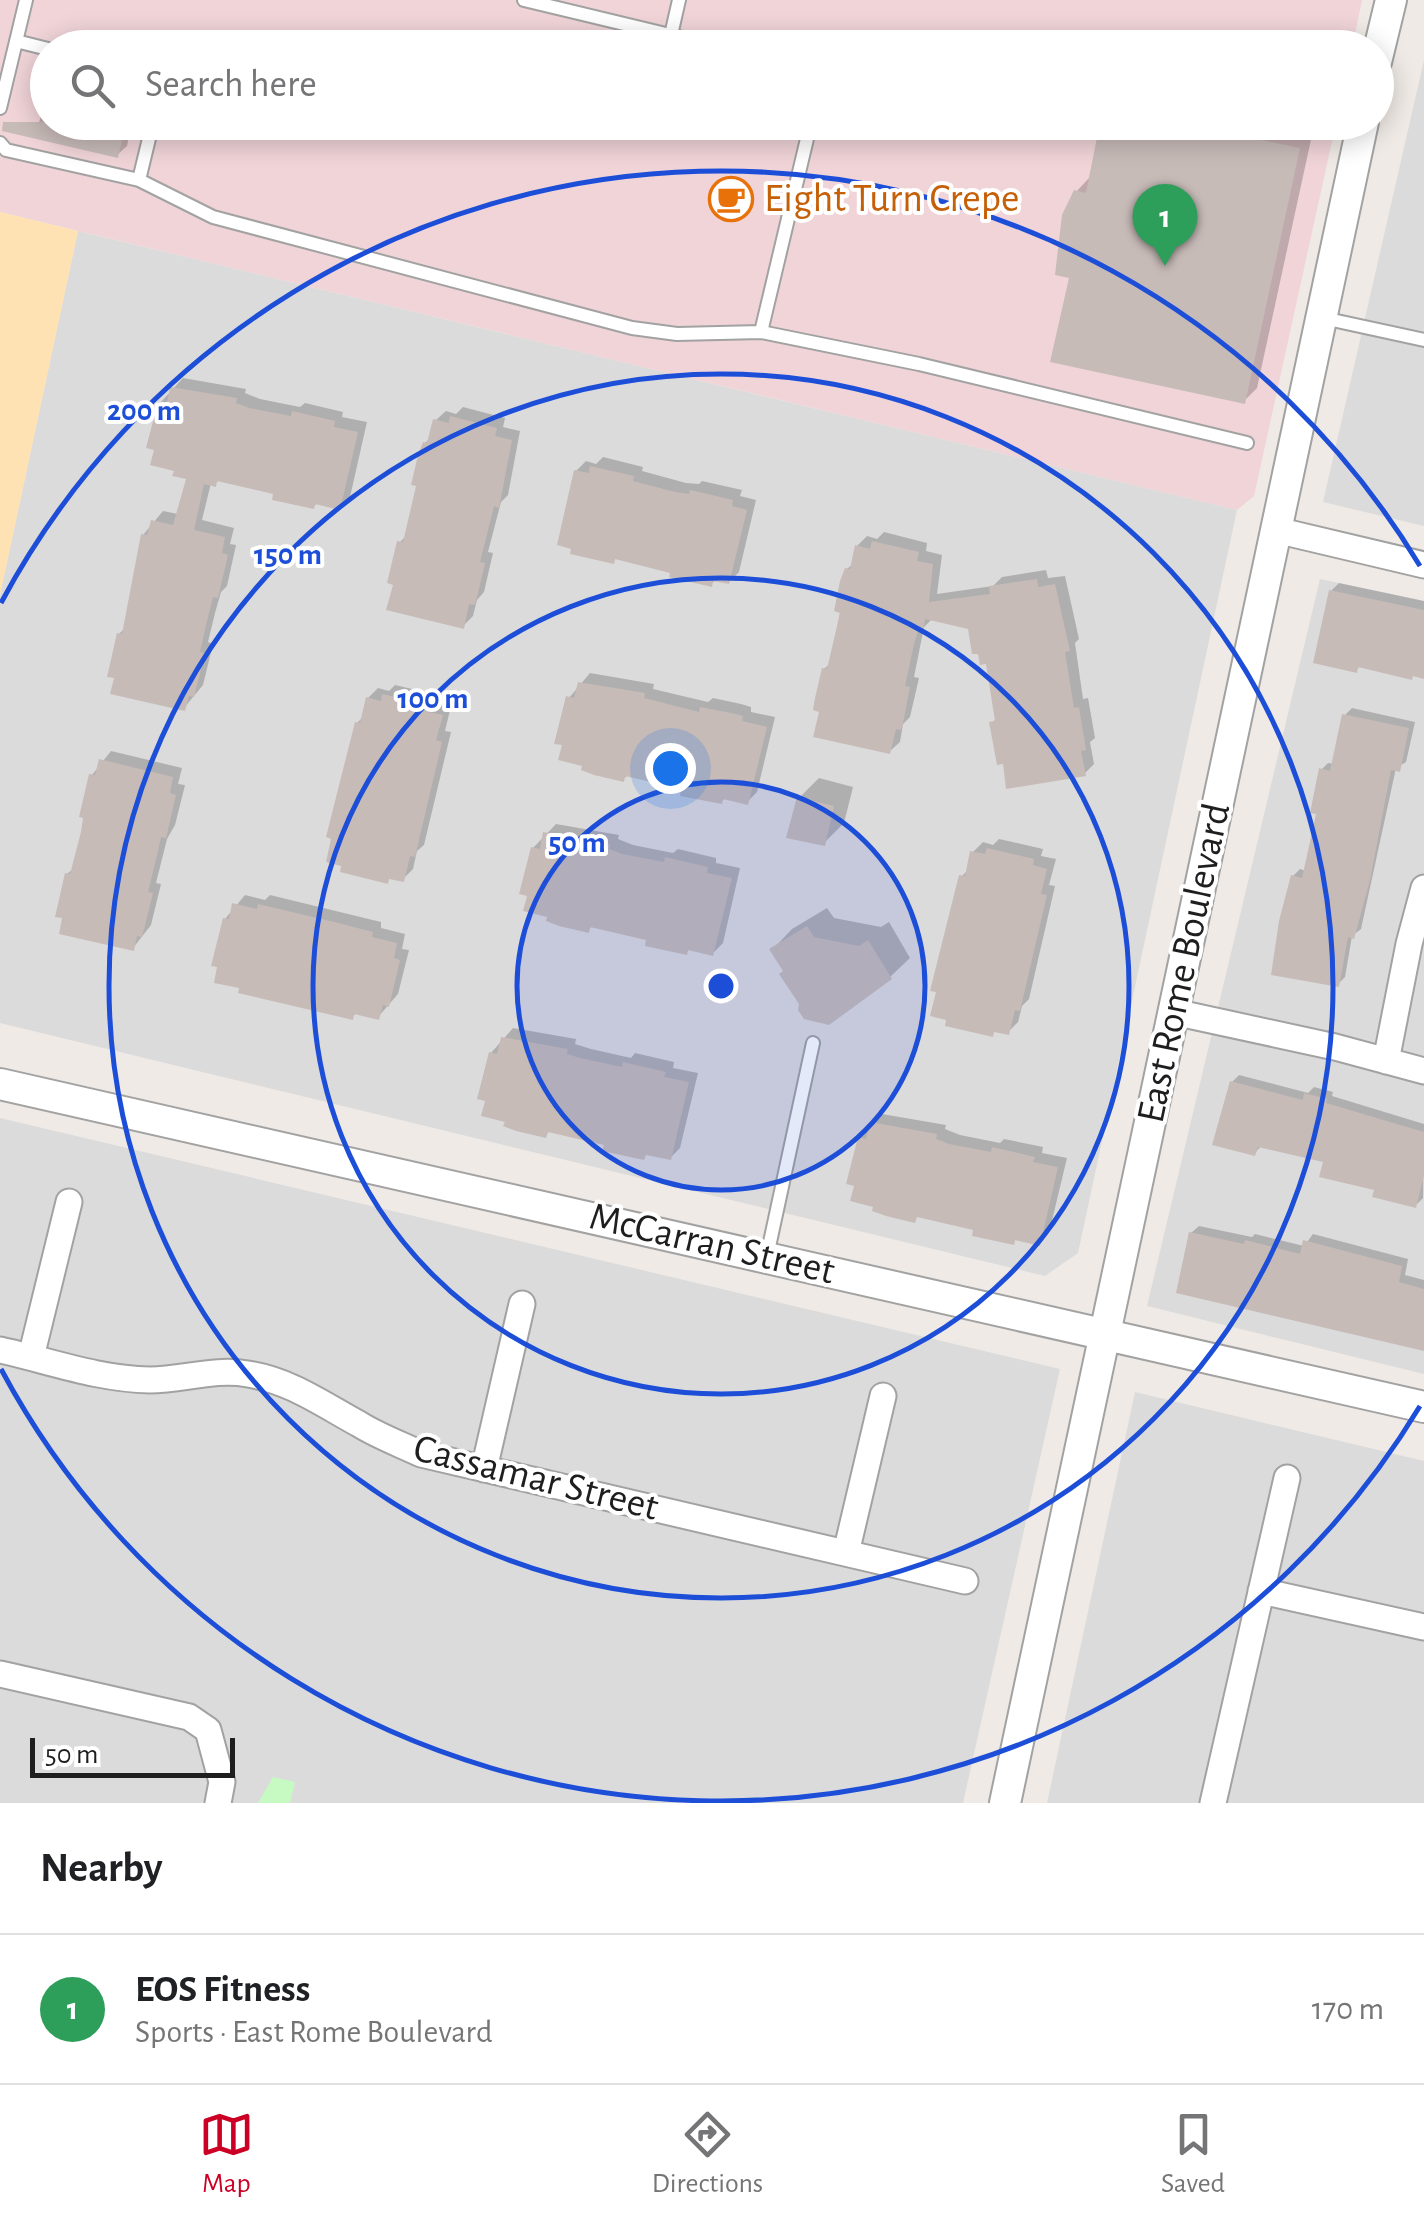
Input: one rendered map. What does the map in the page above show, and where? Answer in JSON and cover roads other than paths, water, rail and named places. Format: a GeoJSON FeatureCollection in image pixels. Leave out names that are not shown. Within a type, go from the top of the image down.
{"type":"FeatureCollection","features":[{"type":"Feature","properties":{"kind":"street"},"geometry":{"type":"LineString","coordinates":[[1384,30],[1391,0]]}},
{"type":"Feature","properties":{"kind":"street","name":"East Rome Boulevard"},"geometry":{"type":"LineString","coordinates":[[1005,1803],[1359,140]]}},
{"type":"Feature","properties":{"kind":"street"},"geometry":{"type":"LineString","coordinates":[[1276,530],[1424,565]]}},
{"type":"Feature","properties":{"kind":"street"},"geometry":{"type":"LineString","coordinates":[[1386,1061],[1424,888]]}},
{"type":"Feature","properties":{"kind":"street"},"geometry":{"type":"LineString","coordinates":[[1174,1012],[1424,1072]]}},
{"type":"Feature","properties":{"kind":"street","name":"McCarran Street"},"geometry":{"type":"LineString","coordinates":[[0,1084],[1424,1407]]}},
{"type":"Feature","properties":{"kind":"street"},"geometry":{"type":"LineString","coordinates":[[32,1357],[69,1202]]}},
{"type":"Feature","properties":{"kind":"street"},"geometry":{"type":"LineString","coordinates":[[484,1469],[522,1304]]}},
{"type":"Feature","properties":{"kind":"street","name":"Cassamar Street"},"geometry":{"type":"LineString","coordinates":[[0,1350],[98,1375],[131,1379],[213,1372],[268,1378],[301,1390],[361,1426],[421,1454],[964,1581]]}},
{"type":"Feature","properties":{"kind":"street"},"geometry":{"type":"LineString","coordinates":[[846,1553],[883,1396]]}},
{"type":"Feature","properties":{"kind":"street"},"geometry":{"type":"LineString","coordinates":[[1213,1803],[1287,1478]]}},
{"type":"Feature","properties":{"kind":"street"},"geometry":{"type":"LineString","coordinates":[[1261,1590],[1424,1626]]}},
{"type":"Feature","properties":{"kind":"street"},"geometry":{"type":"LineString","coordinates":[[0,1674],[189,1717],[208,1730],[222,1782],[218,1803]]}},
{"type":"Feature","properties":{"kind":"lane"},"geometry":{"type":"LineString","coordinates":[[0,108],[26,0]]}},
{"type":"Feature","properties":{"kind":"lane"},"geometry":{"type":"LineString","coordinates":[[524,0],[650,30]]}},
{"type":"Feature","properties":{"kind":"lane"},"geometry":{"type":"LineString","coordinates":[[672,30],[679,0]]}},
{"type":"Feature","properties":{"kind":"lane"},"geometry":{"type":"LineString","coordinates":[[16,42],[30,45]]}},
{"type":"Feature","properties":{"kind":"lane"},"geometry":{"type":"LineString","coordinates":[[139,180],[149,140]]}},
{"type":"Feature","properties":{"kind":"lane"},"geometry":{"type":"LineString","coordinates":[[761,332],[807,140]]}},
{"type":"Feature","properties":{"kind":"lane"},"geometry":{"type":"LineString","coordinates":[[0,144],[6,150],[139,180],[213,218],[632,328],[677,334],[761,332],[919,364],[1247,443]]}},
{"type":"Feature","properties":{"kind":"lane"},"geometry":{"type":"LineString","coordinates":[[1321,317],[1424,340]]}},
{"type":"Feature","properties":{"kind":"lane"},"geometry":{"type":"LineString","coordinates":[[767,1256],[813,1043]]}},
{"type":"Feature","properties":{"kind":"place","name":"Eight Turn Crepe"},"geometry":{"type":"Point","coordinates":[731,199]}},
{"type":"Feature","properties":{"kind":"place","name":"EOS Fitness"},"geometry":{"type":"Point","coordinates":[1165,266]}}]}
